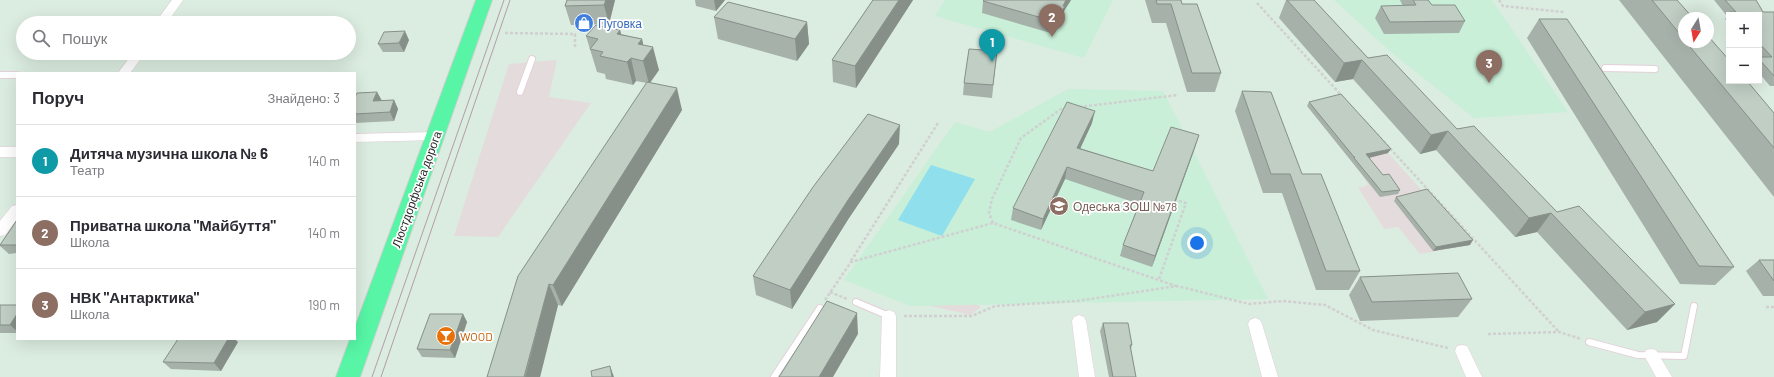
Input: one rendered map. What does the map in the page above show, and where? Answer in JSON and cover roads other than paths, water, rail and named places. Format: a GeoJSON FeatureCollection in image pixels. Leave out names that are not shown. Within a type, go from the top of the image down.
{"type":"FeatureCollection","features":[{"type":"Feature","properties":{"kind":"main road","name":"Люстдорфська дорога"},"geometry":{"type":"LineString","coordinates":[[348,377],[468,48],[484,0]]}},
{"type":"Feature","properties":{"kind":"street"},"geometry":{"type":"LineString","coordinates":[[166,16],[178,0]]}},
{"type":"Feature","properties":{"kind":"street"},"geometry":{"type":"LineString","coordinates":[[125,72],[134,60]]}},
{"type":"Feature","properties":{"kind":"street"},"geometry":{"type":"LineString","coordinates":[[356,138],[436,136]]}},
{"type":"Feature","properties":{"kind":"street"},"geometry":{"type":"LineString","coordinates":[[0,152],[16,152]]}},
{"type":"Feature","properties":{"kind":"street"},"geometry":{"type":"LineString","coordinates":[[0,231],[16,211]]}},
{"type":"Feature","properties":{"kind":"street"},"geometry":{"type":"LineString","coordinates":[[888,377],[889,316]]}},
{"type":"Feature","properties":{"kind":"street"},"geometry":{"type":"LineString","coordinates":[[1080,321],[1087,377]]}},
{"type":"Feature","properties":{"kind":"street"},"geometry":{"type":"LineString","coordinates":[[1255,324],[1270,377]]}},
{"type":"Feature","properties":{"kind":"street"},"geometry":{"type":"LineString","coordinates":[[1462,351],[1474,377]]}},
{"type":"Feature","properties":{"kind":"street"},"geometry":{"type":"LineString","coordinates":[[1651,355],[1664,377]]}},
{"type":"Feature","properties":{"kind":"lane"},"geometry":{"type":"LineString","coordinates":[[520,92],[532,59]]}},
{"type":"Feature","properties":{"kind":"lane"},"geometry":{"type":"LineString","coordinates":[[1605,68],[1655,68]]}},
{"type":"Feature","properties":{"kind":"lane"},"geometry":{"type":"LineString","coordinates":[[0,75],[16,75]]}},
{"type":"Feature","properties":{"kind":"lane"},"geometry":{"type":"LineString","coordinates":[[856,302],[889,316]]}},
{"type":"Feature","properties":{"kind":"lane"},"geometry":{"type":"LineString","coordinates":[[1589,342],[1638,355],[1684,356],[1694,306]]}},
{"type":"Feature","properties":{"kind":"lane"},"geometry":{"type":"LineString","coordinates":[[774,377],[820,308]]}},
{"type":"Feature","properties":{"kind":"tram line"},"geometry":{"type":"LineString","coordinates":[[372,377],[504,0]]}},
{"type":"Feature","properties":{"kind":"tram line"},"geometry":{"type":"LineString","coordinates":[[381,377],[510,0]]}},
{"type":"Feature","properties":{"kind":"place","name":"Пуговка"},"geometry":{"type":"Point","coordinates":[584,23]}},
{"type":"Feature","properties":{"kind":"place","name":"Приватна школа \"Майбуття\""},"geometry":{"type":"Point","coordinates":[1052,37]}},
{"type":"Feature","properties":{"kind":"place","name":"Дитяча музична школа № 6"},"geometry":{"type":"Point","coordinates":[992,62]}},
{"type":"Feature","properties":{"kind":"place","name":"НВК \"Антарктика\""},"geometry":{"type":"Point","coordinates":[1489,83]}},
{"type":"Feature","properties":{"kind":"place","name":"Одеська ЗОШ №78"},"geometry":{"type":"Point","coordinates":[1059,206]}},
{"type":"Feature","properties":{"kind":"place","name":"WOOD"},"geometry":{"type":"Point","coordinates":[446,336]}}]}
